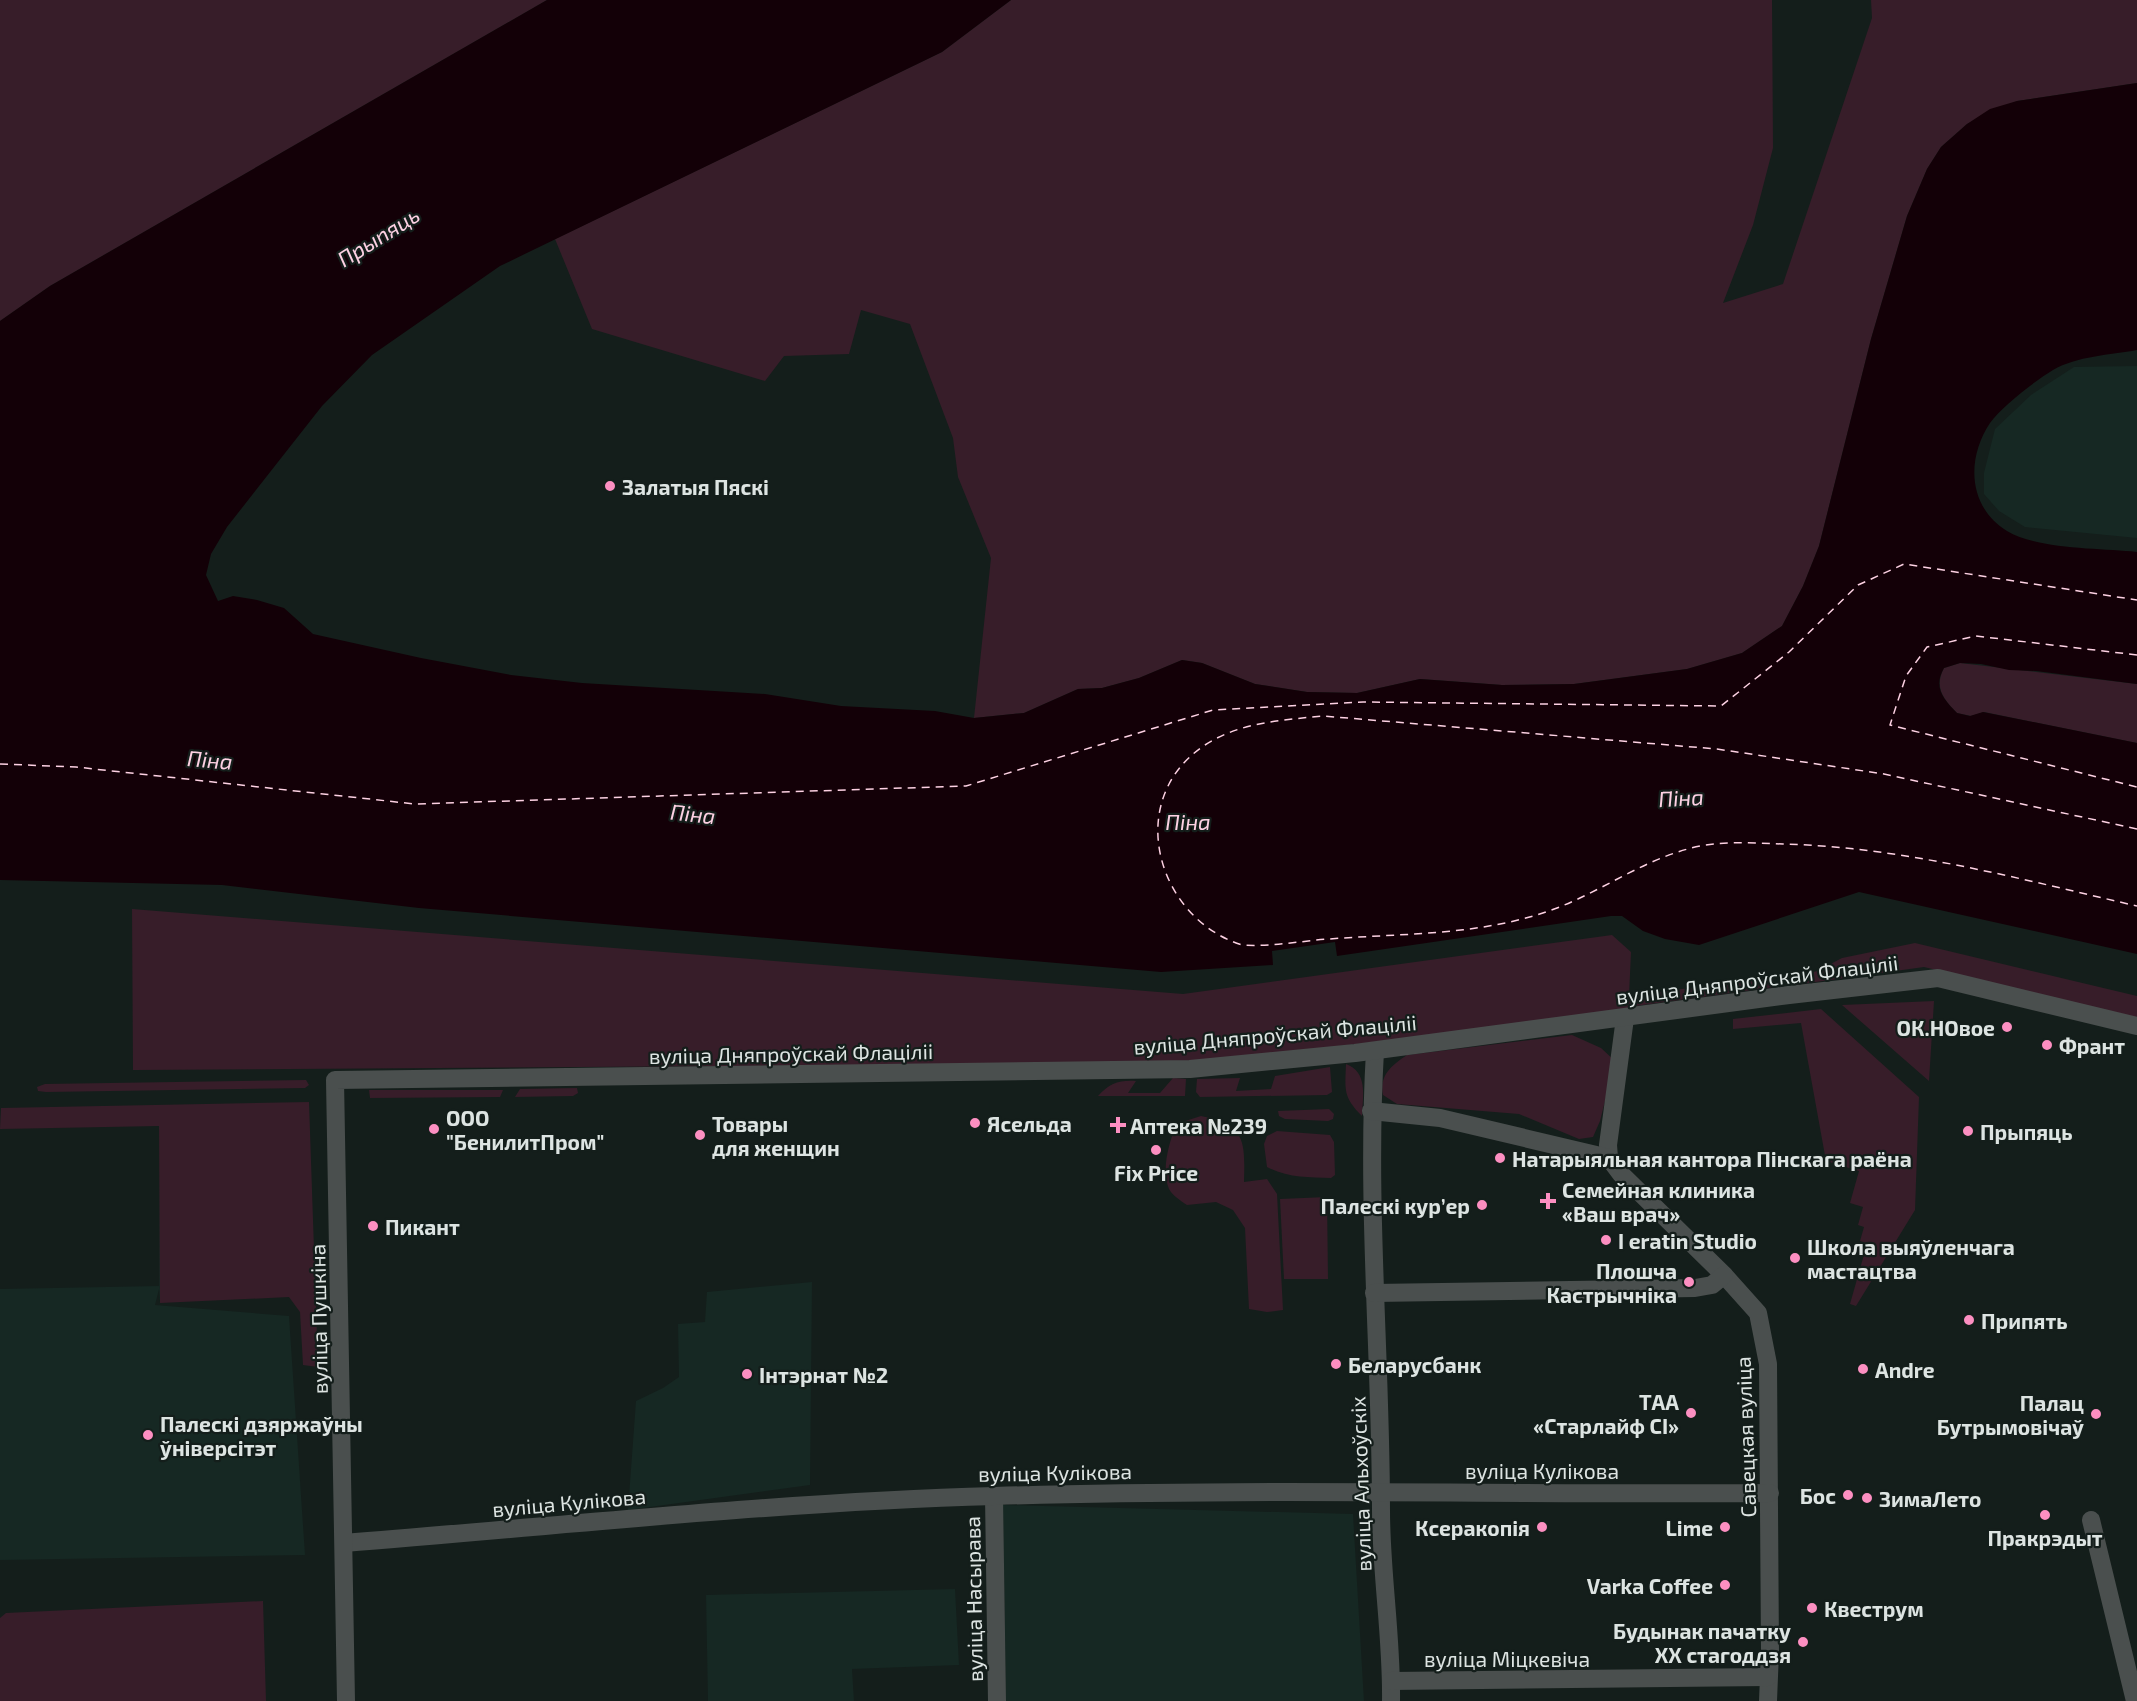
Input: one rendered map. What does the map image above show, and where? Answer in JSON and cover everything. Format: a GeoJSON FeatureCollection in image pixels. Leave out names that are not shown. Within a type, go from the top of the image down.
{"type":"FeatureCollection","features":[{"type":"Feature","properties":{"kind":"street","name":"вуліца Дняпроўскай Флаціліі"},"geometry":{"type":"LineString","coordinates":[[335,1080],[1191,1069],[1375,1051],[1789,995],[1938,978],[2137,1026]]}},
{"type":"Feature","properties":{"kind":"street"},"geometry":{"type":"LineString","coordinates":[[1371,1111],[1440,1118],[1609,1158],[1608,1145],[1625,1018]]}},
{"type":"Feature","properties":{"kind":"street","name":"вуліца Альхоўскіх"},"geometry":{"type":"LineString","coordinates":[[1375,1051],[1371,1111],[1374,1293],[1379,1357],[1381,1510],[1391,1701]]}},
{"type":"Feature","properties":{"kind":"street","name":"вуліца Пушкіна"},"geometry":{"type":"LineString","coordinates":[[335,1080],[346,1701]]}},
{"type":"Feature","properties":{"kind":"street","name":"Савецкая вуліца"},"geometry":{"type":"LineString","coordinates":[[1609,1158],[1621,1174],[1724,1275],[1758,1313],[1768,1364],[1770,1493],[1768,1701]]}},
{"type":"Feature","properties":{"kind":"street"},"geometry":{"type":"LineString","coordinates":[[1374,1293],[1695,1288],[1712,1285],[1724,1275]]}},
{"type":"Feature","properties":{"kind":"street","name":"вуліца Кулікова"},"geometry":{"type":"LineString","coordinates":[[344,1543],[859,1501],[994,1496],[1263,1491],[1770,1493]]}},
{"type":"Feature","properties":{"kind":"street","name":"вуліца Насырава"},"geometry":{"type":"LineString","coordinates":[[994,1496],[997,1701]]}},
{"type":"Feature","properties":{"kind":"street"},"geometry":{"type":"LineString","coordinates":[[2091,1520],[2135,1701]]}},
{"type":"Feature","properties":{"kind":"street","name":"вуліца Міцкевіча"},"geometry":{"type":"LineString","coordinates":[[1391,1681],[1768,1677]]}},
{"type":"Feature","properties":{"kind":"shaded area"},"geometry":{"type":"Polygon","coordinates":[[[0,0],[547,0],[50,286],[0,321],[0,0]]]}},
{"type":"Feature","properties":{"kind":"shaded area"},"geometry":{"type":"Polygon","coordinates":[[[1011,0],[1772,0],[1773,148],[1753,225],[1723,303],[1783,284],[1872,18],[1871,0],[2137,0],[2137,83],[2017,101],[1967,124],[1941,147],[1927,169],[1907,216],[1871,339],[1819,546],[1803,586],[1782,626],[1742,653],[1687,669],[1574,684],[1502,685],[1420,679],[1357,693],[1307,692],[1255,684],[1202,663],[1182,660],[1139,678],[1102,688],[1078,689],[1024,713],[974,718],[991,558],[958,477],[953,438],[910,324],[861,310],[849,354],[784,356],[765,381],[592,329],[555,239],[942,52],[1011,0]]]}},
{"type":"Feature","properties":{"kind":"shaded area"},"geometry":{"type":"Polygon","coordinates":[[[2137,366],[2137,538],[2025,527],[1999,511],[1984,494],[1984,473],[1995,429],[2031,395],[2074,367],[2137,366]]]}},
{"type":"Feature","properties":{"kind":"shaded area"},"geometry":{"type":"Polygon","coordinates":[[[1960,663],[2137,684],[2137,743],[1984,712],[1971,716],[1957,713],[1944,698],[1940,681],[1944,668],[1960,663]]]}},
{"type":"Feature","properties":{"kind":"shaded area"},"geometry":{"type":"Polygon","coordinates":[[[132,909],[1183,994],[1612,935],[1631,952],[1629,996],[1773,977],[1774,987],[1628,1007],[1627,1013],[1192,1063],[133,1070],[132,909]]]}},
{"type":"Feature","properties":{"kind":"shaded area"},"geometry":{"type":"Polygon","coordinates":[[[1915,943],[2137,996],[2137,1018],[1924,967],[1794,985],[1796,977],[1817,971],[1842,958],[1915,943]]]}},
{"type":"Feature","properties":{"kind":"shaded area"},"geometry":{"type":"Polygon","coordinates":[[[1934,1001],[1929,1081],[1842,1005],[1934,1001]]]}},
{"type":"Feature","properties":{"kind":"shaded area"},"geometry":{"type":"Polygon","coordinates":[[[1821,1009],[1919,1097],[1915,1210],[1856,1306],[1850,1304],[1867,1244],[1860,1241],[1864,1227],[1858,1225],[1863,1207],[1850,1203],[1859,1171],[1826,1161],[1801,1023],[1733,1029],[1733,1019],[1821,1009]]]}},
{"type":"Feature","properties":{"kind":"shaded area"},"geometry":{"type":"Polygon","coordinates":[[[1572,1035],[1601,1048],[1615,1061],[1600,1121],[1593,1137],[1579,1139],[1519,1114],[1397,1104],[1383,1095],[1383,1082],[1388,1071],[1407,1055],[1572,1035]]]}},
{"type":"Feature","properties":{"kind":"shaded area"},"geometry":{"type":"Polygon","coordinates":[[[1346,1064],[1358,1073],[1361,1079],[1363,1086],[1362,1116],[1351,1104],[1346,1093],[1346,1064]]]}},
{"type":"Feature","properties":{"kind":"shaded area"},"geometry":{"type":"Polygon","coordinates":[[[1330,1067],[1332,1092],[1327,1095],[1200,1097],[1196,1092],[1197,1079],[1240,1078],[1236,1091],[1271,1089],[1275,1076],[1330,1067]]]}},
{"type":"Feature","properties":{"kind":"shaded area"},"geometry":{"type":"Polygon","coordinates":[[[1173,1078],[1186,1079],[1185,1096],[1098,1096],[1111,1085],[1130,1081],[1136,1081],[1128,1093],[1160,1093],[1173,1078]]]}},
{"type":"Feature","properties":{"kind":"shaded area"},"geometry":{"type":"Polygon","coordinates":[[[306,1080],[309,1085],[305,1088],[46,1092],[38,1091],[37,1087],[45,1084],[306,1080]]]}},
{"type":"Feature","properties":{"kind":"shaded area"},"geometry":{"type":"Polygon","coordinates":[[[577,1088],[578,1093],[573,1096],[515,1097],[520,1089],[577,1088]]]}},
{"type":"Feature","properties":{"kind":"shaded area"},"geometry":{"type":"Polygon","coordinates":[[[369,1090],[503,1090],[500,1097],[370,1098],[369,1090]]]}},
{"type":"Feature","properties":{"kind":"shaded area"},"geometry":{"type":"Polygon","coordinates":[[[309,1102],[318,1367],[303,1365],[300,1312],[289,1297],[160,1303],[159,1126],[0,1129],[1,1108],[309,1102]]]}},
{"type":"Feature","properties":{"kind":"shaded area"},"geometry":{"type":"Polygon","coordinates":[[[1329,1109],[1334,1114],[1333,1119],[1328,1121],[1285,1119],[1279,1116],[1278,1111],[1329,1109]]]}},
{"type":"Feature","properties":{"kind":"shaded area"},"geometry":{"type":"Polygon","coordinates":[[[1201,1116],[1227,1124],[1240,1137],[1244,1156],[1244,1182],[1267,1179],[1277,1194],[1283,1310],[1267,1312],[1249,1309],[1245,1228],[1233,1210],[1216,1202],[1187,1205],[1174,1196],[1169,1189],[1166,1165],[1176,1124],[1201,1116]]]}},
{"type":"Feature","properties":{"kind":"shaded area","name":"Палескі дзяржаўны ўніверсітэт"},"geometry":{"type":"Polygon","coordinates":[[[159,1126],[160,1303],[159,1289],[155,1305],[289,1316],[305,1555],[0,1560],[0,1289],[159,1286],[159,1126]]]}},
{"type":"Feature","properties":{"kind":"shaded area"},"geometry":{"type":"Polygon","coordinates":[[[1277,1131],[1330,1135],[1334,1142],[1335,1175],[1331,1178],[1298,1176],[1267,1167],[1264,1144],[1267,1136],[1277,1131]]]}},
{"type":"Feature","properties":{"kind":"shaded area"},"geometry":{"type":"Polygon","coordinates":[[[1327,1197],[1328,1279],[1284,1279],[1280,1199],[1327,1197]]]}},
{"type":"Feature","properties":{"kind":"shaded area"},"geometry":{"type":"Polygon","coordinates":[[[812,1282],[810,1485],[628,1510],[636,1401],[663,1388],[679,1377],[678,1324],[705,1322],[707,1292],[812,1282]]]}},
{"type":"Feature","properties":{"kind":"shaded area"},"geometry":{"type":"Polygon","coordinates":[[[1003,1505],[1353,1514],[1364,1701],[1006,1701],[1003,1505]]]}},
{"type":"Feature","properties":{"kind":"shaded area"},"geometry":{"type":"Polygon","coordinates":[[[955,1589],[959,1665],[852,1669],[854,1701],[708,1701],[706,1595],[955,1589]]]}},
{"type":"Feature","properties":{"kind":"shaded area"},"geometry":{"type":"Polygon","coordinates":[[[263,1601],[266,1701],[0,1701],[0,1618],[6,1613],[263,1601]]]}},
{"type":"Feature","properties":{"kind":"water","name":"Піна"},"geometry":{"type":"Polygon","coordinates":[[[547,0],[1011,0],[942,52],[500,266],[372,355],[322,406],[227,527],[211,554],[206,575],[218,601],[233,596],[257,600],[284,608],[313,634],[511,675],[582,683],[765,694],[841,706],[935,711],[974,718],[1024,713],[1078,689],[1102,688],[1139,678],[1182,660],[1202,663],[1255,684],[1307,692],[1357,693],[1420,679],[1502,685],[1574,684],[1687,669],[1742,653],[1782,626],[1803,586],[1819,546],[1871,339],[1907,216],[1927,169],[1941,147],[1967,124],[1990,109],[2017,101],[2137,83],[2137,350],[2062,365],[2010,402],[1995,416],[1982,437],[1977,452],[1975,482],[1978,496],[1994,521],[2020,537],[2052,545],[2137,552],[2137,684],[1960,663],[1944,668],[1939,681],[1944,698],[1957,713],[1970,716],[1983,712],[2137,743],[2137,954],[1859,892],[1699,945],[1665,939],[1643,931],[1622,916],[1611,916],[1337,956],[1335,942],[1272,951],[1273,965],[1161,972],[419,908],[222,885],[0,880],[0,321],[50,286],[547,0]]]}},
{"type":"Feature","properties":{"kind":"ferry route"},"geometry":{"type":"LineString","coordinates":[[0,764],[76,767],[415,804],[966,786],[1213,710],[1363,702],[1721,706],[1789,652],[1858,585],[1904,564],[2137,600]]}},
{"type":"Feature","properties":{"kind":"ferry route"},"geometry":{"type":"LineString","coordinates":[[2137,655],[1976,636],[1927,647],[1906,676],[1890,725],[2137,787]]}},
{"type":"Feature","properties":{"kind":"ferry route"},"geometry":{"type":"LineString","coordinates":[[2137,829],[1884,774],[1717,749],[1323,716],[1262,723],[1233,731],[1205,745],[1180,768],[1164,795],[1158,825],[1160,855],[1171,884],[1188,910],[1212,931],[1242,945],[1275,945],[1329,939],[1444,932],[1501,924],[1557,908],[1644,865],[1681,851],[1710,844],[1731,843],[1828,846],[1872,851],[2005,875],[2137,906]]}},
{"type":"Feature","properties":{"kind":"place","name":"Залатыя Пяскі"},"geometry":{"type":"Point","coordinates":[610,486]}},
{"type":"Feature","properties":{"kind":"place","name":"ОК.НОвое"},"geometry":{"type":"Point","coordinates":[2007,1027]}},
{"type":"Feature","properties":{"kind":"place","name":"Франт"},"geometry":{"type":"Point","coordinates":[2047,1045]}},
{"type":"Feature","properties":{"kind":"place","name":"Ясельда"},"geometry":{"type":"Point","coordinates":[975,1123]}},
{"type":"Feature","properties":{"kind":"place","name":"Аптека №239"},"geometry":{"type":"Point","coordinates":[1118,1125]}},
{"type":"Feature","properties":{"kind":"place","name":"ООО \"БенилитПром\""},"geometry":{"type":"Point","coordinates":[434,1129]}},
{"type":"Feature","properties":{"kind":"place","name":"Прыпяць"},"geometry":{"type":"Point","coordinates":[1968,1131]}},
{"type":"Feature","properties":{"kind":"place","name":"Товары для женщин"},"geometry":{"type":"Point","coordinates":[700,1135]}},
{"type":"Feature","properties":{"kind":"place","name":"Fix Price"},"geometry":{"type":"Point","coordinates":[1156,1150]}},
{"type":"Feature","properties":{"kind":"place","name":"Натарыяльная кантора Пінскага раёна"},"geometry":{"type":"Point","coordinates":[1500,1158]}},
{"type":"Feature","properties":{"kind":"place","name":"Семейная клиника «Ваш врач»"},"geometry":{"type":"Point","coordinates":[1548,1201]}},
{"type":"Feature","properties":{"kind":"place","name":"Палескі курʼер"},"geometry":{"type":"Point","coordinates":[1482,1205]}},
{"type":"Feature","properties":{"kind":"place","name":"Пикант"},"geometry":{"type":"Point","coordinates":[373,1226]}},
{"type":"Feature","properties":{"kind":"place","name":"I eratin Studio"},"geometry":{"type":"Point","coordinates":[1606,1240]}},
{"type":"Feature","properties":{"kind":"place","name":"Школа выяўленчага мастацтва"},"geometry":{"type":"Point","coordinates":[1795,1258]}},
{"type":"Feature","properties":{"kind":"place","name":"Плошча Кастрычніка"},"geometry":{"type":"Point","coordinates":[1689,1282]}},
{"type":"Feature","properties":{"kind":"place","name":"Припять"},"geometry":{"type":"Point","coordinates":[1969,1320]}},
{"type":"Feature","properties":{"kind":"place","name":"Беларусбанк"},"geometry":{"type":"Point","coordinates":[1336,1364]}},
{"type":"Feature","properties":{"kind":"place","name":"Andre"},"geometry":{"type":"Point","coordinates":[1863,1369]}},
{"type":"Feature","properties":{"kind":"place","name":"Інтэрнат №2"},"geometry":{"type":"Point","coordinates":[747,1374]}},
{"type":"Feature","properties":{"kind":"place","name":"ТАА «Старлайф СІ»"},"geometry":{"type":"Point","coordinates":[1691,1413]}},
{"type":"Feature","properties":{"kind":"place","name":"Палац Бутрымовічаў"},"geometry":{"type":"Point","coordinates":[2096,1414]}},
{"type":"Feature","properties":{"kind":"place","name":"Палескі дзяржаўны ўніверсітэт"},"geometry":{"type":"Point","coordinates":[148,1435]}},
{"type":"Feature","properties":{"kind":"place","name":"Бос"},"geometry":{"type":"Point","coordinates":[1848,1495]}},
{"type":"Feature","properties":{"kind":"place","name":"ЗимаЛето"},"geometry":{"type":"Point","coordinates":[1867,1498]}},
{"type":"Feature","properties":{"kind":"place","name":"Пракрэдыт"},"geometry":{"type":"Point","coordinates":[2045,1515]}},
{"type":"Feature","properties":{"kind":"place","name":"Ксеракопія"},"geometry":{"type":"Point","coordinates":[1542,1527]}},
{"type":"Feature","properties":{"kind":"place","name":"Lime"},"geometry":{"type":"Point","coordinates":[1725,1527]}},
{"type":"Feature","properties":{"kind":"place","name":"Varka Coffee"},"geometry":{"type":"Point","coordinates":[1725,1585]}},
{"type":"Feature","properties":{"kind":"place","name":"Квеструм"},"geometry":{"type":"Point","coordinates":[1812,1608]}},
{"type":"Feature","properties":{"kind":"place","name":"Будынак пачатку ХХ стагоддзя"},"geometry":{"type":"Point","coordinates":[1803,1642]}}]}
